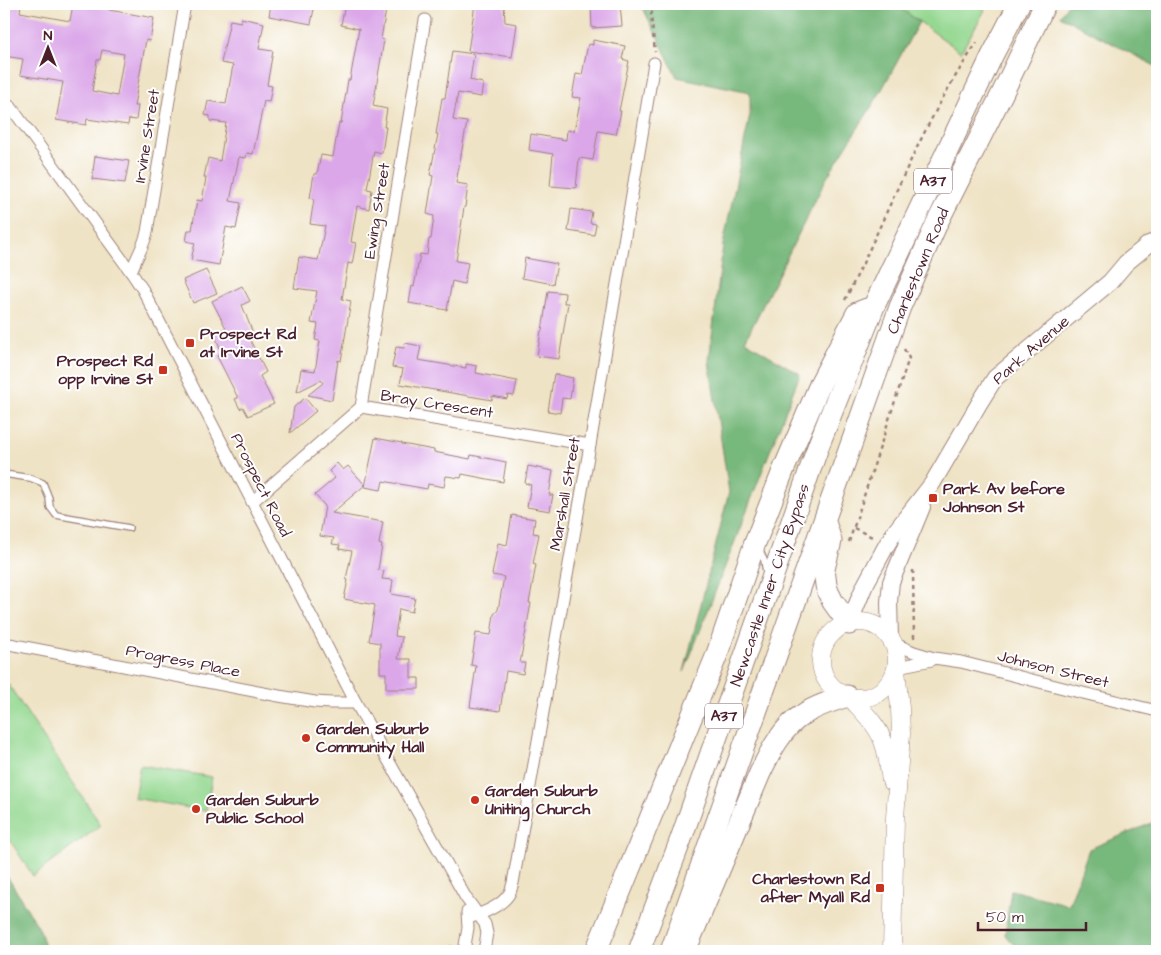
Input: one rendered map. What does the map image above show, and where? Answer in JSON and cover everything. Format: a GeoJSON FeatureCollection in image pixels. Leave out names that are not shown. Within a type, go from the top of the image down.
{"type":"FeatureCollection","features":[{"type":"Feature","properties":{"kind":"highway","name":"Charlestown Road"},"geometry":{"type":"LineString","coordinates":[[874,306],[1018,4]]}},
{"type":"Feature","properties":{"kind":"highway","name":"Charlestown Road"},"geometry":{"type":"LineString","coordinates":[[824,520],[900,307],[937,223],[1045,4]]}},
{"type":"Feature","properties":{"kind":"highway"},"geometry":{"type":"LineString","coordinates":[[596,951],[716,657],[755,543],[821,382],[857,313],[874,306]]}},
{"type":"Feature","properties":{"kind":"highway","name":"Newcastle Inner City Bypass"},"geometry":{"type":"LineString","coordinates":[[639,951],[681,839],[820,444],[874,306]]}},
{"type":"Feature","properties":{"kind":"highway"},"geometry":{"type":"LineString","coordinates":[[824,520],[832,541],[824,569],[826,585],[833,602],[850,623]]}},
{"type":"Feature","properties":{"kind":"highway","name":"Newcastle Inner City Bypass"},"geometry":{"type":"LineString","coordinates":[[671,951],[824,520]]}},
{"type":"Feature","properties":{"kind":"highway"},"geometry":{"type":"LineString","coordinates":[[685,951],[760,773],[771,752],[784,732],[798,717],[814,708],[848,696]]}},
{"type":"Feature","properties":{"kind":"main road","name":"Park Avenue"},"geometry":{"type":"LineString","coordinates":[[850,623],[864,587],[886,546],[932,484],[995,378],[1110,282],[1126,263],[1149,244],[1157,241]]}},
{"type":"Feature","properties":{"kind":"main road","name":"Park Avenue"},"geometry":{"type":"LineString","coordinates":[[891,640],[889,602],[891,582],[932,484]]}},
{"type":"Feature","properties":{"kind":"main road"},"geometry":{"type":"LineString","coordinates":[[892,951],[895,818],[901,734],[896,653],[891,640],[882,630],[870,624],[858,622],[850,623],[832,634],[822,654],[822,668],[828,680],[839,692],[848,696],[870,696],[879,692],[890,681],[896,668]]}},
{"type":"Feature","properties":{"kind":"main road"},"geometry":{"type":"LineString","coordinates":[[848,696],[874,725],[883,741],[888,760],[895,818]]}},
{"type":"Feature","properties":{"kind":"street","name":"Irvine Street"},"geometry":{"type":"LineString","coordinates":[[131,272],[145,242],[185,4]]}},
{"type":"Feature","properties":{"kind":"street","name":"Ewing Street"},"geometry":{"type":"LineString","coordinates":[[362,407],[425,20]]}},
{"type":"Feature","properties":{"kind":"street","name":"Marshall Street"},"geometry":{"type":"LineString","coordinates":[[473,916],[500,903],[508,895],[513,883],[590,446],[654,63]]}},
{"type":"Feature","properties":{"kind":"street","name":"Prospect Road"},"geometry":{"type":"LineString","coordinates":[[4,103],[11,107],[131,272],[147,299],[356,702],[466,898],[473,916],[484,922],[487,930],[484,951]]}},
{"type":"Feature","properties":{"kind":"street","name":"Bray Crescent"},"geometry":{"type":"LineString","coordinates":[[252,502],[362,407],[590,446]]}},
{"type":"Feature","properties":{"kind":"street","name":"Johnson Street"},"geometry":{"type":"LineString","coordinates":[[891,640],[923,655],[961,662],[1157,711]]}},
{"type":"Feature","properties":{"kind":"street","name":"Progress Place"},"geometry":{"type":"LineString","coordinates":[[4,642],[278,696],[315,702],[356,702]]}},
{"type":"Feature","properties":{"kind":"street","name":"Johnson Street"},"geometry":{"type":"LineString","coordinates":[[896,668],[929,660],[942,659]]}},
{"type":"Feature","properties":{"kind":"street"},"geometry":{"type":"LineString","coordinates":[[464,951],[468,928],[473,916]]}},
{"type":"Feature","properties":{"kind":"lane"},"geometry":{"type":"LineString","coordinates":[[4,474],[30,478],[43,483],[50,508],[56,515],[129,528]]}},
{"type":"Feature","properties":{"kind":"lane"},"geometry":{"type":"LineString","coordinates":[[755,543],[764,560],[767,593]]}},
{"type":"Feature","properties":{"kind":"path"},"geometry":{"type":"LineString","coordinates":[[654,63],[656,56],[651,15],[655,4]]}},
{"type":"Feature","properties":{"kind":"path"},"geometry":{"type":"LineString","coordinates":[[957,73],[981,38]]}},
{"type":"Feature","properties":{"kind":"path"},"geometry":{"type":"LineString","coordinates":[[849,542],[909,358]]}},
{"type":"Feature","properties":{"kind":"path"},"geometry":{"type":"LineString","coordinates":[[854,528],[875,538]]}},
{"type":"Feature","properties":{"kind":"path"},"geometry":{"type":"LineString","coordinates":[[1157,554],[1157,569]]}},
{"type":"Feature","properties":{"kind":"path"},"geometry":{"type":"LineString","coordinates":[[913,566],[914,646]]}},
{"type":"Feature","properties":{"kind":"path"},"geometry":{"type":"LineString","coordinates":[[446,951],[447,946]]}},
{"type":"Feature","properties":{"kind":"green space"},"geometry":{"type":"Polygon","coordinates":[[[641,4],[895,4],[919,22],[880,93],[826,179],[745,341],[800,374],[684,672],[729,492],[709,361],[723,245],[750,115],[750,92],[677,77],[641,4]]]}},
{"type":"Feature","properties":{"kind":"green space"},"geometry":{"type":"Polygon","coordinates":[[[895,4],[974,4],[985,10],[961,52],[895,4]]]}},
{"type":"Feature","properties":{"kind":"green space"},"geometry":{"type":"Polygon","coordinates":[[[1068,4],[1157,4],[1157,67],[1060,16],[1068,4]]]}},
{"type":"Feature","properties":{"kind":"green space"},"geometry":{"type":"Polygon","coordinates":[[[8,684],[101,825],[33,876],[4,831],[4,686],[8,684]]]}},
{"type":"Feature","properties":{"kind":"green space"},"geometry":{"type":"Polygon","coordinates":[[[140,765],[212,777],[206,811],[134,798],[140,765]]]}},
{"type":"Feature","properties":{"kind":"green space"},"geometry":{"type":"Polygon","coordinates":[[[1157,821],[1157,951],[1019,951],[1005,935],[1011,890],[1069,905],[1089,849],[1157,821]]]}},
{"type":"Feature","properties":{"kind":"green space"},"geometry":{"type":"Polygon","coordinates":[[[4,871],[40,930],[46,951],[4,951],[4,871]]]}},
{"type":"Feature","properties":{"kind":"building"},"geometry":{"type":"Polygon","coordinates":[[[4,4],[21,4],[20,12],[70,21],[73,4],[83,4],[154,18],[150,41],[146,40],[134,106],[138,106],[136,120],[129,119],[128,125],[87,119],[86,125],[56,120],[63,82],[20,75],[23,59],[4,56],[4,4]],[[102,50],[100,60],[97,60],[92,91],[117,96],[124,54],[102,50]]]}},
{"type":"Feature","properties":{"kind":"building"},"geometry":{"type":"Polygon","coordinates":[[[271,4],[315,4],[311,24],[269,16],[271,4]]]}},
{"type":"Feature","properties":{"kind":"building"},"geometry":{"type":"Polygon","coordinates":[[[345,4],[369,8],[370,4],[387,4],[381,39],[384,40],[373,106],[387,109],[382,153],[374,151],[367,189],[372,190],[369,209],[357,206],[351,242],[356,243],[352,264],[348,263],[342,299],[351,301],[341,361],[338,360],[332,400],[308,395],[323,383],[321,380],[297,392],[301,369],[315,371],[320,341],[315,340],[318,324],[311,323],[317,291],[294,288],[299,257],[318,260],[325,226],[310,224],[314,199],[310,198],[314,174],[317,174],[321,155],[333,157],[348,80],[350,80],[359,29],[341,25],[345,4]]]}},
{"type":"Feature","properties":{"kind":"building"},"geometry":{"type":"Polygon","coordinates":[[[474,4],[504,4],[505,22],[517,24],[512,57],[468,51],[474,4]]]}},
{"type":"Feature","properties":{"kind":"building"},"geometry":{"type":"Polygon","coordinates":[[[591,4],[620,4],[622,26],[592,28],[591,4]]]}},
{"type":"Feature","properties":{"kind":"building"},"geometry":{"type":"Polygon","coordinates":[[[241,18],[264,23],[259,49],[273,51],[267,85],[272,86],[269,102],[264,101],[253,154],[247,153],[246,158],[239,157],[230,201],[241,203],[236,229],[226,227],[219,265],[191,260],[195,243],[186,241],[188,230],[192,230],[197,200],[202,201],[208,158],[220,161],[226,123],[210,121],[210,116],[205,115],[208,101],[226,104],[233,65],[221,63],[230,20],[241,22],[241,18]]]}},
{"type":"Feature","properties":{"kind":"building"},"geometry":{"type":"Polygon","coordinates":[[[593,40],[625,46],[622,59],[629,61],[616,134],[598,131],[593,160],[579,158],[576,188],[550,186],[553,154],[529,150],[531,134],[566,140],[567,130],[574,131],[581,98],[572,97],[576,74],[582,75],[588,44],[593,45],[593,40]]]}},
{"type":"Feature","properties":{"kind":"building"},"geometry":{"type":"Polygon","coordinates":[[[452,51],[474,54],[470,80],[483,83],[481,97],[458,93],[453,120],[467,122],[456,183],[468,185],[456,261],[468,263],[464,284],[452,281],[447,310],[409,303],[420,254],[427,255],[429,239],[431,239],[434,216],[427,214],[433,176],[430,175],[438,134],[436,134],[442,98],[445,98],[452,51]]]}},
{"type":"Feature","properties":{"kind":"building"},"geometry":{"type":"Polygon","coordinates":[[[95,156],[129,161],[125,183],[92,179],[95,156]]]}},
{"type":"Feature","properties":{"kind":"building"},"geometry":{"type":"Polygon","coordinates":[[[571,209],[592,212],[590,223],[596,224],[594,235],[568,231],[571,209]]]}},
{"type":"Feature","properties":{"kind":"building"},"geometry":{"type":"Polygon","coordinates":[[[525,258],[557,264],[553,284],[522,278],[525,258]]]}},
{"type":"Feature","properties":{"kind":"building"},"geometry":{"type":"Polygon","coordinates":[[[206,270],[217,293],[193,303],[183,280],[206,270]]]}},
{"type":"Feature","properties":{"kind":"building"},"geometry":{"type":"Polygon","coordinates":[[[242,286],[250,301],[242,305],[254,336],[249,338],[266,372],[260,376],[274,404],[248,416],[243,407],[240,409],[235,399],[238,398],[217,356],[222,353],[214,333],[226,328],[212,301],[242,286]]]}},
{"type":"Feature","properties":{"kind":"building"},"geometry":{"type":"Polygon","coordinates":[[[548,291],[565,293],[564,303],[568,303],[559,359],[537,356],[548,291]]]}},
{"type":"Feature","properties":{"kind":"building"},"geometry":{"type":"Polygon","coordinates":[[[405,343],[421,346],[418,360],[466,368],[466,364],[477,366],[476,373],[517,381],[514,396],[508,395],[507,399],[492,396],[492,400],[400,384],[403,369],[392,367],[396,347],[404,348],[405,343]]]}},
{"type":"Feature","properties":{"kind":"building"},"geometry":{"type":"Polygon","coordinates":[[[554,374],[573,378],[570,399],[562,398],[560,413],[548,411],[554,374]]]}},
{"type":"Feature","properties":{"kind":"building"},"geometry":{"type":"Polygon","coordinates":[[[305,398],[316,411],[290,433],[294,407],[305,398]]]}},
{"type":"Feature","properties":{"kind":"building"},"geometry":{"type":"Polygon","coordinates":[[[375,438],[470,459],[471,455],[506,462],[503,482],[462,474],[461,478],[446,476],[444,487],[428,484],[427,489],[383,481],[381,490],[365,487],[375,438]]]}},
{"type":"Feature","properties":{"kind":"building"},"geometry":{"type":"Polygon","coordinates":[[[337,463],[343,470],[348,466],[365,485],[332,513],[383,522],[379,544],[382,545],[378,570],[384,571],[382,579],[393,580],[391,594],[415,598],[412,612],[399,609],[395,636],[402,637],[398,659],[411,659],[411,678],[419,678],[419,689],[386,689],[386,673],[380,673],[380,643],[369,641],[375,605],[344,599],[352,551],[339,549],[340,545],[332,544],[334,538],[320,536],[325,506],[315,495],[335,478],[329,471],[337,463]]]}},
{"type":"Feature","properties":{"kind":"building"},"geometry":{"type":"Polygon","coordinates":[[[528,466],[553,471],[549,495],[553,495],[550,511],[527,507],[531,485],[525,483],[528,466]]]}},
{"type":"Feature","properties":{"kind":"building"},"geometry":{"type":"Polygon","coordinates":[[[512,515],[535,519],[533,533],[539,534],[533,564],[536,565],[529,603],[531,603],[520,663],[525,663],[523,674],[506,671],[500,711],[470,707],[476,666],[471,665],[476,633],[491,635],[494,614],[498,610],[504,577],[492,575],[498,543],[507,545],[512,515]]]}},
{"type":"Feature","properties":{"kind":"place","name":"Prospect Rd at Irvine St"},"geometry":{"type":"Point","coordinates":[190,343]}},
{"type":"Feature","properties":{"kind":"place","name":"Prospect Rd opp Irvine St"},"geometry":{"type":"Point","coordinates":[163,370]}},
{"type":"Feature","properties":{"kind":"place","name":"Park Av before Johnson St"},"geometry":{"type":"Point","coordinates":[933,498]}},
{"type":"Feature","properties":{"kind":"place","name":"Garden Suburb Community Hall"},"geometry":{"type":"Point","coordinates":[306,738]}},
{"type":"Feature","properties":{"kind":"place","name":"Garden Suburb Uniting Church"},"geometry":{"type":"Point","coordinates":[475,800]}},
{"type":"Feature","properties":{"kind":"place","name":"Garden Suburb Public School"},"geometry":{"type":"Point","coordinates":[196,809]}},
{"type":"Feature","properties":{"kind":"place","name":"Charlestown Rd after Myall Rd"},"geometry":{"type":"Point","coordinates":[880,888]}}]}
